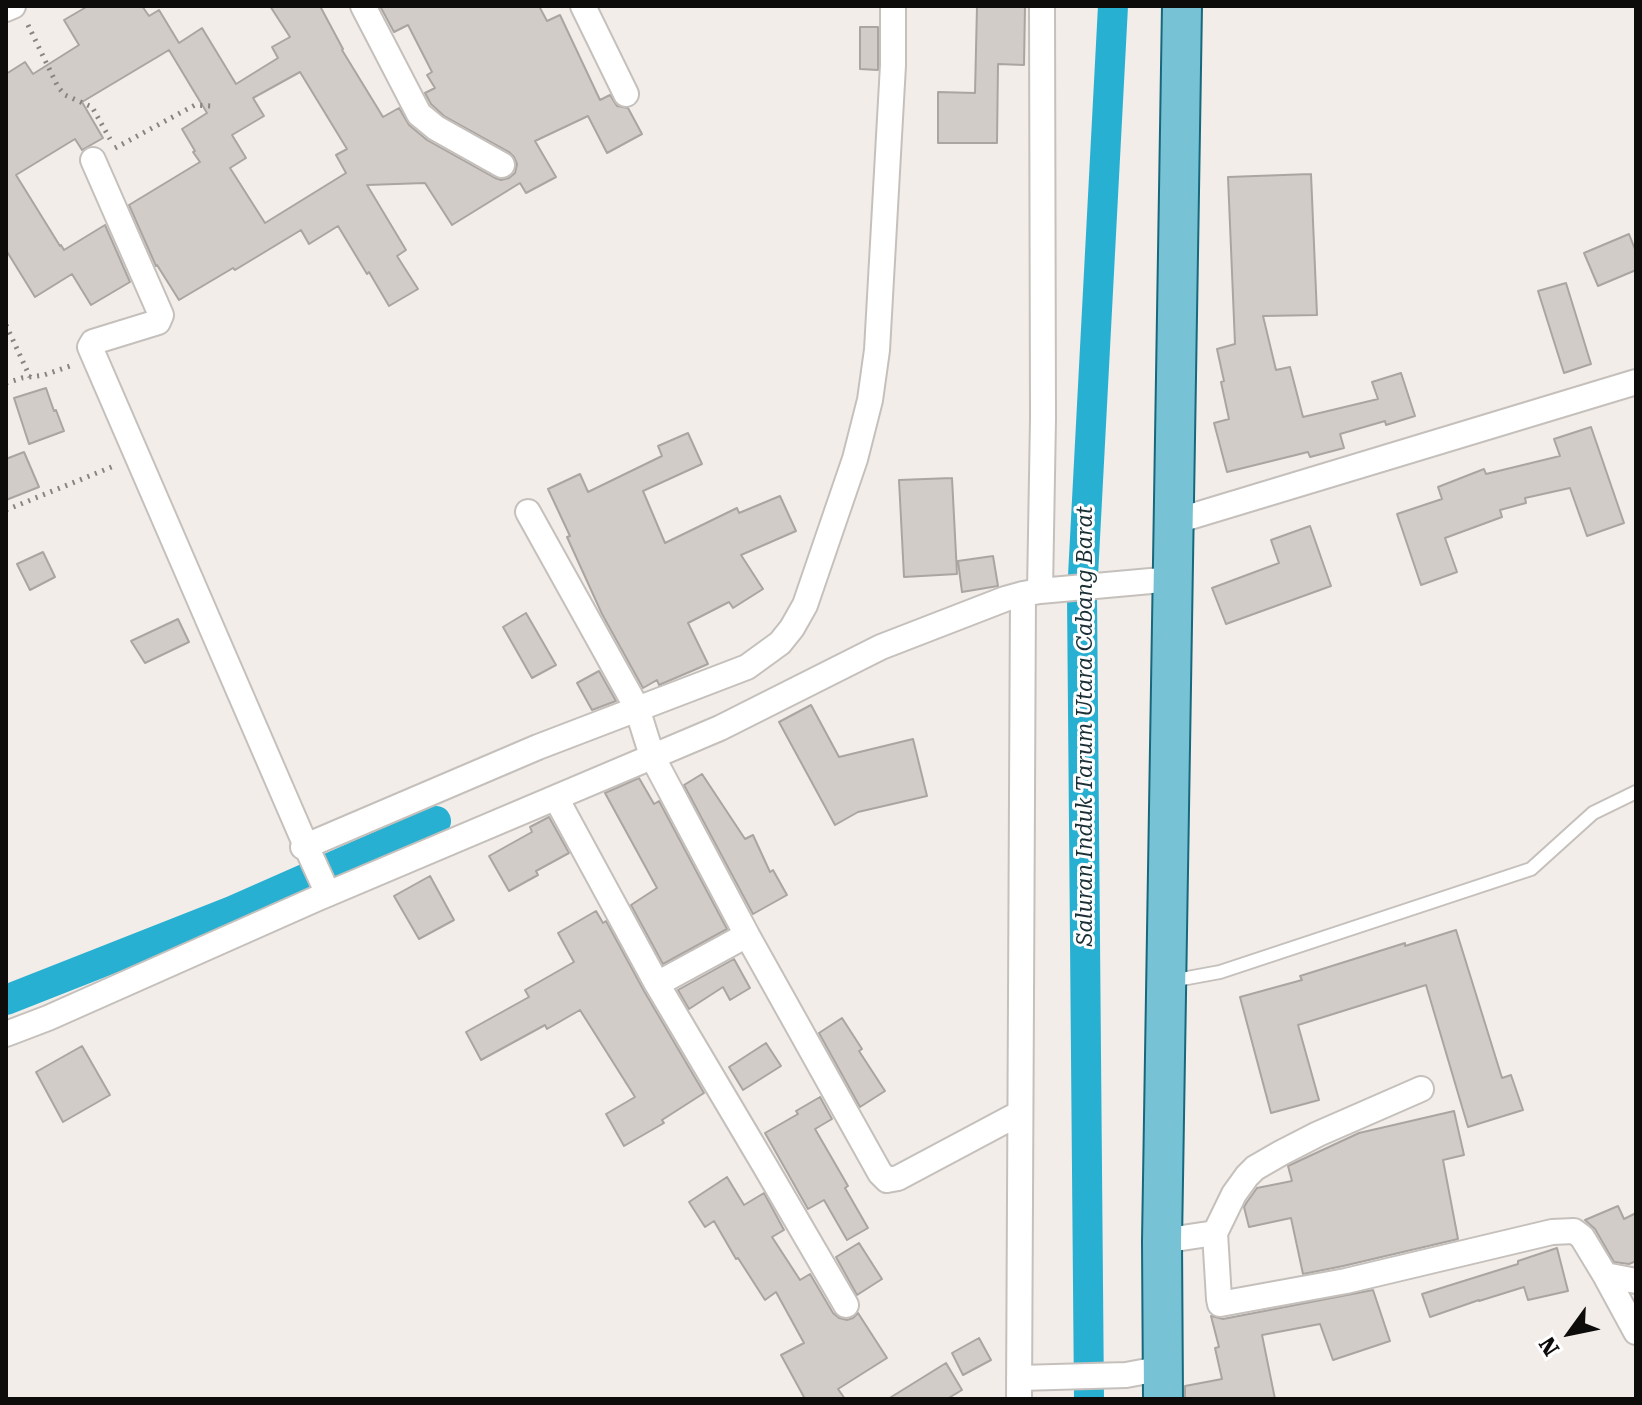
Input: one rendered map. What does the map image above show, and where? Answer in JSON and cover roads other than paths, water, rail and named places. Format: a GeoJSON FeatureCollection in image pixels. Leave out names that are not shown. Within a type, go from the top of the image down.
{"type":"FeatureCollection","features":[{"type":"Feature","properties":{"kind":"main road"},"geometry":{"type":"LineString","coordinates":[[1164,1384],[1176,980],[1169,752],[1157,581],[1173,522],[1182,6]]}},
{"type":"Feature","properties":{"kind":"street"},"geometry":{"type":"LineString","coordinates":[[363,6],[419,114],[436,128],[502,165]]}},
{"type":"Feature","properties":{"kind":"street"},"geometry":{"type":"LineString","coordinates":[[583,6],[626,94]]}},
{"type":"Feature","properties":{"kind":"street"},"geometry":{"type":"LineString","coordinates":[[306,848],[538,747],[751,672],[792,628],[805,605],[855,459],[870,400],[877,350],[893,65],[893,6]]}},
{"type":"Feature","properties":{"kind":"street"},"geometry":{"type":"LineString","coordinates":[[1042,6],[1043,418],[1032,592],[1020,1113],[1026,1385],[1126,1375],[1164,1384]]}},
{"type":"Feature","properties":{"kind":"street"},"geometry":{"type":"LineString","coordinates":[[104,154],[161,315],[158,322],[93,342],[90,347],[327,891]]}},
{"type":"Feature","properties":{"kind":"street"},"geometry":{"type":"LineString","coordinates":[[1173,522],[1636,382]]}},
{"type":"Feature","properties":{"kind":"street"},"geometry":{"type":"LineString","coordinates":[[528,512],[639,712],[651,752],[747,935],[880,1173],[887,1180],[898,1178],[1020,1113]]}},
{"type":"Feature","properties":{"kind":"street"},"geometry":{"type":"LineString","coordinates":[[6,1034],[63,1012],[327,891],[556,798],[651,752],[720,728],[768,701],[881,647],[1005,599],[1032,592],[1157,581]]}},
{"type":"Feature","properties":{"kind":"street"},"geometry":{"type":"LineString","coordinates":[[751,672],[768,701]]}},
{"type":"Feature","properties":{"kind":"street"},"geometry":{"type":"LineString","coordinates":[[556,798],[657,984],[846,1305]]}},
{"type":"Feature","properties":{"kind":"street"},"geometry":{"type":"LineString","coordinates":[[657,984],[747,935]]}},
{"type":"Feature","properties":{"kind":"street"},"geometry":{"type":"LineString","coordinates":[[1421,1089],[1318,1134],[1255,1168],[1234,1194],[1213,1234],[1219,1302],[1222,1304],[1346,1281],[1552,1232],[1574,1231],[1582,1237],[1636,1332]]}},
{"type":"Feature","properties":{"kind":"street"},"geometry":{"type":"LineString","coordinates":[[1168,1240],[1213,1234]]}},
{"type":"Feature","properties":{"kind":"street"},"geometry":{"type":"LineString","coordinates":[[1605,1275],[1636,1281]]}},
{"type":"Feature","properties":{"kind":"lane"},"geometry":{"type":"LineString","coordinates":[[1176,980],[1220,972],[1531,869],[1593,813],[1636,792]]}},
{"type":"Feature","properties":{"kind":"waterway","name":"Saluran Induk Tarum Utara Cabang Barat"},"geometry":{"type":"LineString","coordinates":[[1089,1399],[1082,595],[1113,6]]}},
{"type":"Feature","properties":{"kind":"waterway"},"geometry":{"type":"LineString","coordinates":[[6,1000],[232,911],[436,821]]}}]}
